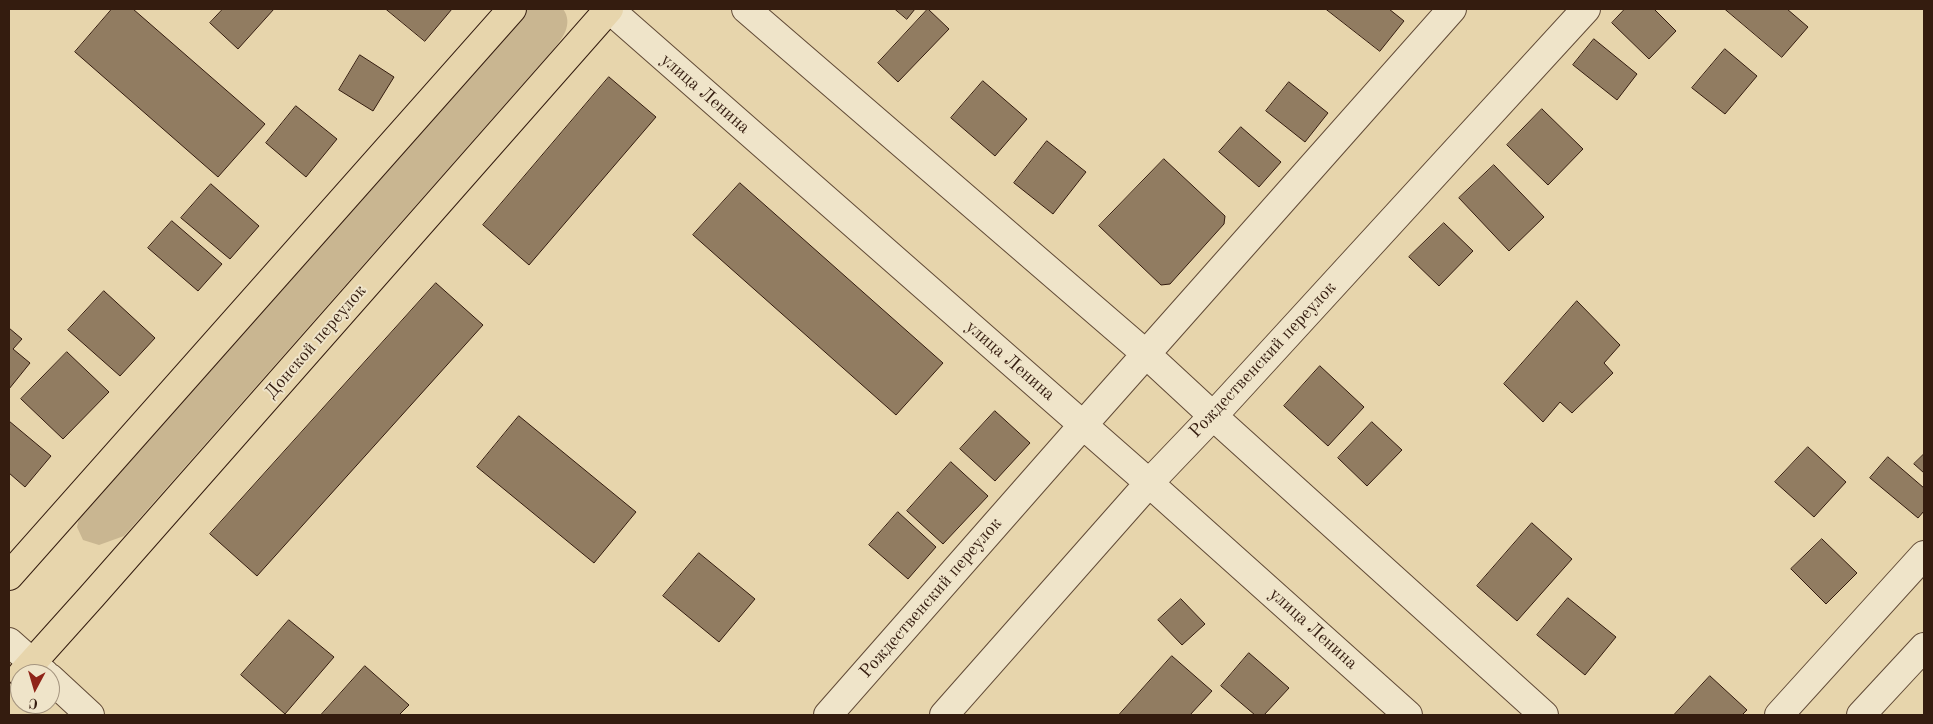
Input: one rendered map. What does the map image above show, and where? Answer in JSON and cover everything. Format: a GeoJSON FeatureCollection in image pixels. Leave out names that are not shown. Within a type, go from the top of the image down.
{"type":"FeatureCollection","features":[{"type":"Feature","properties":{"kind":"main road"},"geometry":{"type":"LineString","coordinates":[[9,576],[512,9]]}},
{"type":"Feature","properties":{"kind":"main road","name":"Донской переулок"},"geometry":{"type":"LineString","coordinates":[[41,664],[99,589],[609,9]]}},
{"type":"Feature","properties":{"kind":"street","name":"улица Ленина"},"geometry":{"type":"LineString","coordinates":[[609,9],[1149,483],[1408,715]]}},
{"type":"Feature","properties":{"kind":"street"},"geometry":{"type":"LineString","coordinates":[[746,9],[1146,354],[1544,715]]}},
{"type":"Feature","properties":{"kind":"street","name":"Рождественский переулок"},"geometry":{"type":"LineString","coordinates":[[828,715],[1452,9]]}},
{"type":"Feature","properties":{"kind":"street","name":"Рождественский переулок"},"geometry":{"type":"LineString","coordinates":[[944,715],[1149,483],[1213,416],[1586,9]]}},
{"type":"Feature","properties":{"kind":"street"},"geometry":{"type":"LineString","coordinates":[[1779,715],[1924,555]]}},
{"type":"Feature","properties":{"kind":"street"},"geometry":{"type":"LineString","coordinates":[[9,642],[27,664]]}},
{"type":"Feature","properties":{"kind":"street"},"geometry":{"type":"LineString","coordinates":[[1861,715],[1924,647]]}},
{"type":"Feature","properties":{"kind":"street"},"geometry":{"type":"LineString","coordinates":[[60,692],[90,715]]}},
{"type":"Feature","properties":{"kind":"shaded area"},"geometry":{"type":"Polygon","coordinates":[[[528,9],[563,9],[566,15],[567,26],[563,36],[552,51],[124,536],[99,545],[83,540],[77,527],[81,509],[517,18],[528,9]]]}},
{"type":"Feature","properties":{"kind":"building"},"geometry":{"type":"Polygon","coordinates":[[[112,9],[133,9],[265,124],[218,177],[75,52],[112,9]]]}},
{"type":"Feature","properties":{"kind":"building"},"geometry":{"type":"Polygon","coordinates":[[[223,9],[274,9],[238,49],[210,23],[223,9]]]}},
{"type":"Feature","properties":{"kind":"building"},"geometry":{"type":"Polygon","coordinates":[[[386,9],[452,9],[425,41],[386,9]]]}},
{"type":"Feature","properties":{"kind":"building"},"geometry":{"type":"Polygon","coordinates":[[[895,9],[915,9],[907,19],[895,9]]]}},
{"type":"Feature","properties":{"kind":"building"},"geometry":{"type":"Polygon","coordinates":[[[928,9],[949,29],[898,82],[878,63],[928,9]]]}},
{"type":"Feature","properties":{"kind":"building"},"geometry":{"type":"Polygon","coordinates":[[[1326,9],[1389,9],[1404,21],[1380,51],[1326,9]]]}},
{"type":"Feature","properties":{"kind":"building"},"geometry":{"type":"Polygon","coordinates":[[[1625,9],[1654,9],[1676,31],[1649,59],[1612,23],[1625,9]]]}},
{"type":"Feature","properties":{"kind":"building"},"geometry":{"type":"Polygon","coordinates":[[[1725,9],[1787,9],[1808,27],[1782,57],[1725,9]]]}},
{"type":"Feature","properties":{"kind":"building"},"geometry":{"type":"Polygon","coordinates":[[[1594,39],[1637,74],[1617,100],[1573,65],[1594,39]]]}},
{"type":"Feature","properties":{"kind":"building"},"geometry":{"type":"Polygon","coordinates":[[[1725,49],[1757,76],[1725,114],[1692,88],[1725,49]]]}},
{"type":"Feature","properties":{"kind":"building"},"geometry":{"type":"Polygon","coordinates":[[[360,55],[394,77],[373,111],[339,90],[360,55]]]}},
{"type":"Feature","properties":{"kind":"building"},"geometry":{"type":"Polygon","coordinates":[[[609,77],[656,117],[529,265],[483,225],[609,77]]]}},
{"type":"Feature","properties":{"kind":"building"},"geometry":{"type":"Polygon","coordinates":[[[983,81],[1027,119],[995,156],[951,118],[983,81]]]}},
{"type":"Feature","properties":{"kind":"building"},"geometry":{"type":"Polygon","coordinates":[[[1289,82],[1328,113],[1305,142],[1266,111],[1289,82]]]}},
{"type":"Feature","properties":{"kind":"building"},"geometry":{"type":"Polygon","coordinates":[[[296,106],[337,139],[306,177],[266,143],[296,106]]]}},
{"type":"Feature","properties":{"kind":"building"},"geometry":{"type":"Polygon","coordinates":[[[1542,109],[1583,149],[1548,185],[1507,145],[1542,109]]]}},
{"type":"Feature","properties":{"kind":"building"},"geometry":{"type":"Polygon","coordinates":[[[1241,127],[1281,162],[1259,187],[1219,152],[1241,127]]]}},
{"type":"Feature","properties":{"kind":"building"},"geometry":{"type":"Polygon","coordinates":[[[1047,141],[1086,172],[1053,214],[1014,183],[1047,141]]]}},
{"type":"Feature","properties":{"kind":"building"},"geometry":{"type":"Polygon","coordinates":[[[1164,159],[1225,216],[1224,224],[1170,284],[1161,285],[1099,226],[1164,159]]]}},
{"type":"Feature","properties":{"kind":"building"},"geometry":{"type":"Polygon","coordinates":[[[1494,165],[1544,217],[1509,251],[1459,198],[1494,165]]]}},
{"type":"Feature","properties":{"kind":"building"},"geometry":{"type":"Polygon","coordinates":[[[740,183],[943,363],[896,415],[693,235],[740,183]]]}},
{"type":"Feature","properties":{"kind":"building"},"geometry":{"type":"Polygon","coordinates":[[[211,184],[259,226],[230,259],[181,218],[211,184]]]}},
{"type":"Feature","properties":{"kind":"building"},"geometry":{"type":"Polygon","coordinates":[[[172,221],[222,264],[198,291],[148,248],[172,221]]]}},
{"type":"Feature","properties":{"kind":"building"},"geometry":{"type":"Polygon","coordinates":[[[1444,223],[1473,251],[1439,286],[1409,257],[1444,223]]]}},
{"type":"Feature","properties":{"kind":"building"},"geometry":{"type":"Polygon","coordinates":[[[436,283],[483,325],[257,576],[210,534],[436,283]]]}},
{"type":"Feature","properties":{"kind":"building"},"geometry":{"type":"Polygon","coordinates":[[[104,291],[155,338],[120,376],[68,330],[104,291]]]}},
{"type":"Feature","properties":{"kind":"building"},"geometry":{"type":"Polygon","coordinates":[[[1577,301],[1620,345],[1604,363],[1613,373],[1572,413],[1560,402],[1543,422],[1504,384],[1577,301]]]}},
{"type":"Feature","properties":{"kind":"building"},"geometry":{"type":"Polygon","coordinates":[[[9,328],[22,339],[13,349],[30,363],[9,389],[9,328]]]}},
{"type":"Feature","properties":{"kind":"building"},"geometry":{"type":"Polygon","coordinates":[[[67,352],[109,392],[63,439],[21,399],[67,352]]]}},
{"type":"Feature","properties":{"kind":"building"},"geometry":{"type":"Polygon","coordinates":[[[1320,366],[1364,407],[1328,446],[1284,406],[1320,366]]]}},
{"type":"Feature","properties":{"kind":"building"},"geometry":{"type":"Polygon","coordinates":[[[995,411],[1030,443],[995,481],[960,449],[995,411]]]}},
{"type":"Feature","properties":{"kind":"building"},"geometry":{"type":"Polygon","coordinates":[[[519,416],[636,512],[594,563],[477,467],[519,416]]]}},
{"type":"Feature","properties":{"kind":"building"},"geometry":{"type":"Polygon","coordinates":[[[9,421],[51,456],[25,487],[9,473],[9,421]]]}},
{"type":"Feature","properties":{"kind":"building"},"geometry":{"type":"Polygon","coordinates":[[[1372,422],[1402,450],[1367,486],[1338,458],[1372,422]]]}},
{"type":"Feature","properties":{"kind":"building"},"geometry":{"type":"Polygon","coordinates":[[[1808,447],[1846,482],[1814,517],[1775,482],[1808,447]]]}},
{"type":"Feature","properties":{"kind":"building"},"geometry":{"type":"Polygon","coordinates":[[[1924,454],[1924,473],[1914,464],[1924,454]]]}},
{"type":"Feature","properties":{"kind":"building"},"geometry":{"type":"Polygon","coordinates":[[[1888,457],[1924,488],[1924,511],[1918,518],[1870,478],[1888,457]]]}},
{"type":"Feature","properties":{"kind":"building"},"geometry":{"type":"Polygon","coordinates":[[[951,462],[988,496],[943,544],[907,511],[951,462]]]}},
{"type":"Feature","properties":{"kind":"building"},"geometry":{"type":"Polygon","coordinates":[[[898,512],[936,547],[908,579],[869,545],[898,512]]]}},
{"type":"Feature","properties":{"kind":"building"},"geometry":{"type":"Polygon","coordinates":[[[1532,523],[1572,559],[1517,621],[1477,586],[1532,523]]]}},
{"type":"Feature","properties":{"kind":"building"},"geometry":{"type":"Polygon","coordinates":[[[1822,539],[1857,573],[1826,604],[1791,569],[1822,539]]]}},
{"type":"Feature","properties":{"kind":"building"},"geometry":{"type":"Polygon","coordinates":[[[699,553],[755,599],[719,642],[663,596],[699,553]]]}},
{"type":"Feature","properties":{"kind":"building"},"geometry":{"type":"Polygon","coordinates":[[[1568,598],[1616,637],[1585,675],[1537,635],[1568,598]]]}},
{"type":"Feature","properties":{"kind":"building"},"geometry":{"type":"Polygon","coordinates":[[[1181,599],[1205,624],[1182,645],[1158,620],[1181,599]]]}},
{"type":"Feature","properties":{"kind":"building"},"geometry":{"type":"Polygon","coordinates":[[[289,620],[334,657],[285,714],[241,675],[289,620]]]}},
{"type":"Feature","properties":{"kind":"building"},"geometry":{"type":"Polygon","coordinates":[[[1249,653],[1289,688],[1264,715],[1255,715],[1221,686],[1249,653]]]}},
{"type":"Feature","properties":{"kind":"building"},"geometry":{"type":"Polygon","coordinates":[[[1172,656],[1212,691],[1190,715],[1119,715],[1172,656]]]}},
{"type":"Feature","properties":{"kind":"building"},"geometry":{"type":"Polygon","coordinates":[[[365,666],[409,705],[399,715],[321,715],[365,666]]]}},
{"type":"Feature","properties":{"kind":"building"},"geometry":{"type":"Polygon","coordinates":[[[1710,676],[1747,710],[1742,715],[1674,715],[1710,676]]]}}]}
